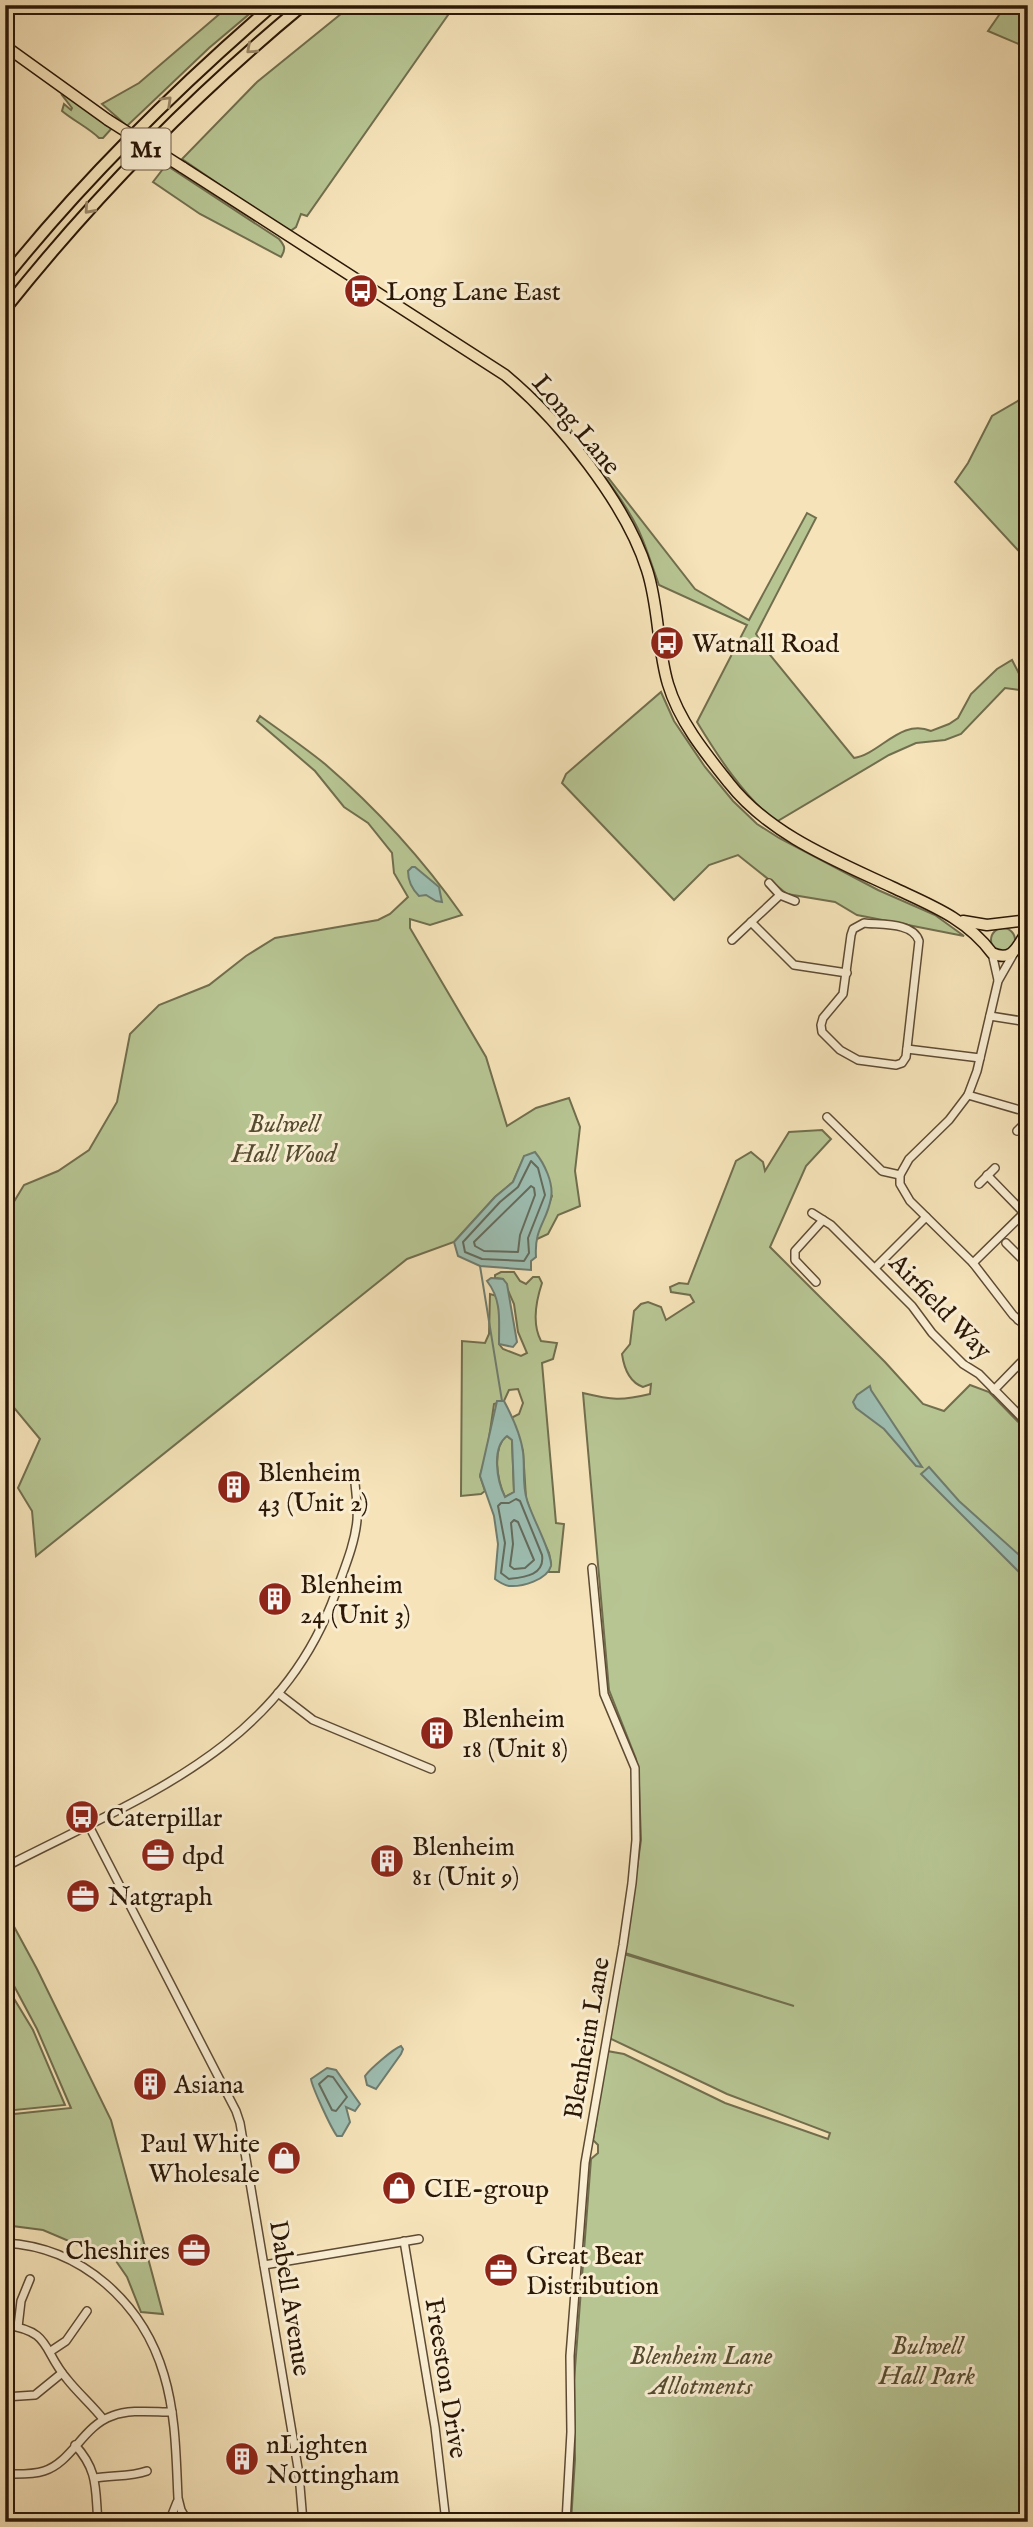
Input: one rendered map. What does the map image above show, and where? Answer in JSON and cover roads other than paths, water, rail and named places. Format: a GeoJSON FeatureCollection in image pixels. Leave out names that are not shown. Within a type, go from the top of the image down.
{"type":"FeatureCollection","features":[{"type":"Feature","properties":{"kind":"highway","name":"M1"},"geometry":{"type":"LineString","coordinates":[[5,278],[51,222],[148,120],[273,5]]}},
{"type":"Feature","properties":{"kind":"highway","name":"M1"},"geometry":{"type":"LineString","coordinates":[[5,309],[93,205],[163,132],[260,41],[303,5]]}},
{"type":"Feature","properties":{"kind":"main road","name":"Long Lane"},"geometry":{"type":"LineString","coordinates":[[5,46],[108,120],[505,375],[528,394],[621,512],[647,568],[653,590],[667,682],[676,705],[692,734],[730,784],[750,807],[777,829],[961,921]]}},
{"type":"Feature","properties":{"kind":"main road"},"geometry":{"type":"LineString","coordinates":[[961,921],[987,925],[1028,920]]}},
{"type":"Feature","properties":{"kind":"main road"},"geometry":{"type":"LineString","coordinates":[[961,921],[990,950],[1002,957],[1017,949],[1028,930]]}},
{"type":"Feature","properties":{"kind":"main road"},"geometry":{"type":"LineString","coordinates":[[1003,923],[1018,932],[1017,949]]}},
{"type":"Feature","properties":{"kind":"main road"},"geometry":{"type":"LineString","coordinates":[[990,950],[986,942],[988,931],[1003,923]]}},
{"type":"Feature","properties":{"kind":"street"},"geometry":{"type":"LineString","coordinates":[[769,883],[780,895],[795,901]]}},
{"type":"Feature","properties":{"kind":"street"},"geometry":{"type":"LineString","coordinates":[[732,940],[780,895]]}},
{"type":"Feature","properties":{"kind":"street"},"geometry":{"type":"LineString","coordinates":[[751,922],[794,965],[846,973]]}},
{"type":"Feature","properties":{"kind":"street"},"geometry":{"type":"LineString","coordinates":[[864,923],[910,929],[918,936],[906,1057],[902,1063],[896,1065],[858,1060],[840,1050],[822,1032],[823,1018],[843,994],[846,973],[851,935],[858,925],[864,923]]}},
{"type":"Feature","properties":{"kind":"street"},"geometry":{"type":"LineString","coordinates":[[1017,949],[998,981],[980,1058],[968,1095],[960,1108],[909,1159],[901,1175],[904,1193],[973,1263],[1018,1320],[1028,1328]]}},
{"type":"Feature","properties":{"kind":"street"},"geometry":{"type":"LineString","coordinates":[[990,950],[998,981]]}},
{"type":"Feature","properties":{"kind":"street"},"geometry":{"type":"LineString","coordinates":[[990,1016],[1028,1022]]}},
{"type":"Feature","properties":{"kind":"street"},"geometry":{"type":"LineString","coordinates":[[907,1049],[980,1058]]}},
{"type":"Feature","properties":{"kind":"street"},"geometry":{"type":"LineString","coordinates":[[968,1095],[1020,1110],[1028,1117],[1017,1131]]}},
{"type":"Feature","properties":{"kind":"street"},"geometry":{"type":"LineString","coordinates":[[827,1117],[882,1171],[901,1175]]}},
{"type":"Feature","properties":{"kind":"street"},"geometry":{"type":"LineString","coordinates":[[829,1134],[836,1126]]}},
{"type":"Feature","properties":{"kind":"street"},"geometry":{"type":"LineString","coordinates":[[979,1184],[995,1168]]}},
{"type":"Feature","properties":{"kind":"street"},"geometry":{"type":"LineString","coordinates":[[973,1263],[1026,1211],[988,1175]]}},
{"type":"Feature","properties":{"kind":"street","name":"Airfield Way"},"geometry":{"type":"LineString","coordinates":[[812,1213],[831,1226],[875,1268],[963,1364],[979,1374],[1028,1424]]}},
{"type":"Feature","properties":{"kind":"street"},"geometry":{"type":"LineString","coordinates":[[875,1268],[926,1217]]}},
{"type":"Feature","properties":{"kind":"street"},"geometry":{"type":"LineString","coordinates":[[816,1282],[795,1260],[794,1255],[823,1220]]}},
{"type":"Feature","properties":{"kind":"street"},"geometry":{"type":"LineString","coordinates":[[1006,1243],[1027,1263]]}},
{"type":"Feature","properties":{"kind":"street"},"geometry":{"type":"LineString","coordinates":[[1018,1320],[1028,1311]]}},
{"type":"Feature","properties":{"kind":"street"},"geometry":{"type":"LineString","coordinates":[[994,1390],[1028,1355]]}},
{"type":"Feature","properties":{"kind":"street"},"geometry":{"type":"LineString","coordinates":[[5,1867],[182,1776],[214,1755],[252,1723],[306,1654],[332,1601],[356,1531],[355,1483]]}},
{"type":"Feature","properties":{"kind":"street","name":"Blenheim Lane"},"geometry":{"type":"LineString","coordinates":[[566,2522],[571,2444],[570,2356],[585,2163],[632,1882],[636,1830],[635,1768],[604,1694],[592,1568]]}},
{"type":"Feature","properties":{"kind":"street"},"geometry":{"type":"LineString","coordinates":[[278,1693],[313,1720],[431,1769]]}},
{"type":"Feature","properties":{"kind":"street","name":"Dabell Avenue"},"geometry":{"type":"LineString","coordinates":[[88,1824],[236,2111],[243,2138],[299,2474],[303,2522]]}},
{"type":"Feature","properties":{"kind":"street"},"geometry":{"type":"LineString","coordinates":[[264,2265],[419,2239]]}},
{"type":"Feature","properties":{"kind":"street","name":"Freeston Drive"},"geometry":{"type":"LineString","coordinates":[[404,2241],[435,2427],[446,2522]]}},
{"type":"Feature","properties":{"kind":"street"},"geometry":{"type":"LineString","coordinates":[[5,2243],[39,2248],[91,2272],[114,2289],[134,2313],[153,2345],[164,2375],[172,2412],[178,2498],[188,2522]]}},
{"type":"Feature","properties":{"kind":"street"},"geometry":{"type":"LineString","coordinates":[[18,2326],[20,2307],[30,2279]]}},
{"type":"Feature","properties":{"kind":"street"},"geometry":{"type":"LineString","coordinates":[[18,2283],[27,2287]]}},
{"type":"Feature","properties":{"kind":"street"},"geometry":{"type":"LineString","coordinates":[[51,2351],[66,2342],[87,2311]]}},
{"type":"Feature","properties":{"kind":"street"},"geometry":{"type":"LineString","coordinates":[[81,2319],[90,2324]]}},
{"type":"Feature","properties":{"kind":"street"},"geometry":{"type":"LineString","coordinates":[[5,2325],[18,2326],[37,2335],[51,2351],[62,2373],[103,2419]]}},
{"type":"Feature","properties":{"kind":"street"},"geometry":{"type":"LineString","coordinates":[[5,2398],[35,2395],[62,2373]]}},
{"type":"Feature","properties":{"kind":"street"},"geometry":{"type":"LineString","coordinates":[[5,2474],[44,2471],[53,2467],[103,2419],[120,2413],[172,2412]]}},
{"type":"Feature","properties":{"kind":"street"},"geometry":{"type":"LineString","coordinates":[[75,2445],[84,2455],[95,2478],[98,2522]]}},
{"type":"Feature","properties":{"kind":"street"},"geometry":{"type":"LineString","coordinates":[[95,2478],[113,2475],[142,2476]]}},
{"type":"Feature","properties":{"kind":"street"},"geometry":{"type":"LineString","coordinates":[[169,2522],[178,2498]]}},
{"type":"Feature","properties":{"kind":"water"},"geometry":{"type":"Polygon","coordinates":[[[412,867],[439,887],[442,902],[426,895],[419,896],[409,878],[408,871],[412,867]]]}},
{"type":"Feature","properties":{"kind":"water"},"geometry":{"type":"Polygon","coordinates":[[[535,1152],[548,1174],[552,1192],[537,1239],[536,1257],[531,1261],[531,1270],[480,1266],[458,1256],[454,1242],[495,1197],[513,1182],[524,1156],[535,1152]]]}},
{"type":"Feature","properties":{"kind":"water"},"geometry":{"type":"Polygon","coordinates":[[[491,1278],[503,1279],[507,1284],[517,1342],[513,1347],[499,1344],[497,1303],[487,1281],[491,1278]]]}},
{"type":"Feature","properties":{"kind":"water"},"geometry":{"type":"Polygon","coordinates":[[[870,1386],[922,1467],[916,1466],[884,1429],[856,1408],[853,1402],[857,1395],[870,1386]]]}},
{"type":"Feature","properties":{"kind":"water"},"geometry":{"type":"Polygon","coordinates":[[[497,1401],[504,1401],[522,1446],[527,1500],[551,1561],[549,1571],[539,1579],[527,1584],[509,1586],[495,1579],[498,1544],[494,1516],[480,1476],[497,1401]],[[507,1436],[502,1441],[497,1456],[498,1474],[505,1497],[514,1492],[512,1440],[507,1436]]]}},
{"type":"Feature","properties":{"kind":"water"},"geometry":{"type":"Polygon","coordinates":[[[929,1467],[959,1501],[1028,1563],[1028,1581],[921,1474],[929,1467]]]}},
{"type":"Feature","properties":{"kind":"water"},"geometry":{"type":"Polygon","coordinates":[[[401,2046],[401,2054],[376,2089],[367,2085],[365,2076],[401,2046]]]}},
{"type":"Feature","properties":{"kind":"water"},"geometry":{"type":"Polygon","coordinates":[[[327,2068],[336,2070],[360,2104],[355,2111],[346,2107],[350,2122],[342,2136],[337,2136],[334,2132],[311,2079],[327,2068]]]}},
{"type":"Feature","properties":{"kind":"waterway"},"geometry":{"type":"LineString","coordinates":[[480,1266],[502,1401]]}},
{"type":"Feature","properties":{"kind":"place","name":"Long Lane East"},"geometry":{"type":"Point","coordinates":[361,291]}},
{"type":"Feature","properties":{"kind":"place","name":"Watnall Road"},"geometry":{"type":"Point","coordinates":[667,643]}},
{"type":"Feature","properties":{"kind":"place","name":"Blenheim 43 (Unit 2)"},"geometry":{"type":"Point","coordinates":[234,1487]}},
{"type":"Feature","properties":{"kind":"place","name":"Blenheim 24 (Unit 3)"},"geometry":{"type":"Point","coordinates":[275,1599]}},
{"type":"Feature","properties":{"kind":"place","name":"Blenheim 18 (Unit 8)"},"geometry":{"type":"Point","coordinates":[437,1733]}},
{"type":"Feature","properties":{"kind":"place","name":"Caterpillar"},"geometry":{"type":"Point","coordinates":[82,1817]}},
{"type":"Feature","properties":{"kind":"place","name":"dpd"},"geometry":{"type":"Point","coordinates":[158,1855]}},
{"type":"Feature","properties":{"kind":"place","name":"Blenheim 81 (Unit 9)"},"geometry":{"type":"Point","coordinates":[387,1861]}},
{"type":"Feature","properties":{"kind":"place","name":"Natgraph"},"geometry":{"type":"Point","coordinates":[83,1896]}},
{"type":"Feature","properties":{"kind":"place","name":"Asiana"},"geometry":{"type":"Point","coordinates":[150,2084]}},
{"type":"Feature","properties":{"kind":"place","name":"Paul White Wholesale"},"geometry":{"type":"Point","coordinates":[284,2158]}},
{"type":"Feature","properties":{"kind":"place","name":"CIE-group"},"geometry":{"type":"Point","coordinates":[399,2188]}},
{"type":"Feature","properties":{"kind":"place","name":"Cheshires"},"geometry":{"type":"Point","coordinates":[194,2250]}},
{"type":"Feature","properties":{"kind":"place","name":"Great Bear Distribution"},"geometry":{"type":"Point","coordinates":[501,2270]}},
{"type":"Feature","properties":{"kind":"place","name":"nLighten Nottingham"},"geometry":{"type":"Point","coordinates":[242,2459]}},
{"type":"Feature","properties":{"kind":"park label","name":"Bulwell Hall Wood"},"geometry":{"type":"Point","coordinates":[284,1138]}},
{"type":"Feature","properties":{"kind":"park label","name":"Bulwell Hall Park"},"geometry":{"type":"Point","coordinates":[927,2360]}},
{"type":"Feature","properties":{"kind":"park label","name":"Blenheim Lane Allotments"},"geometry":{"type":"Point","coordinates":[701,2370]}}]}
